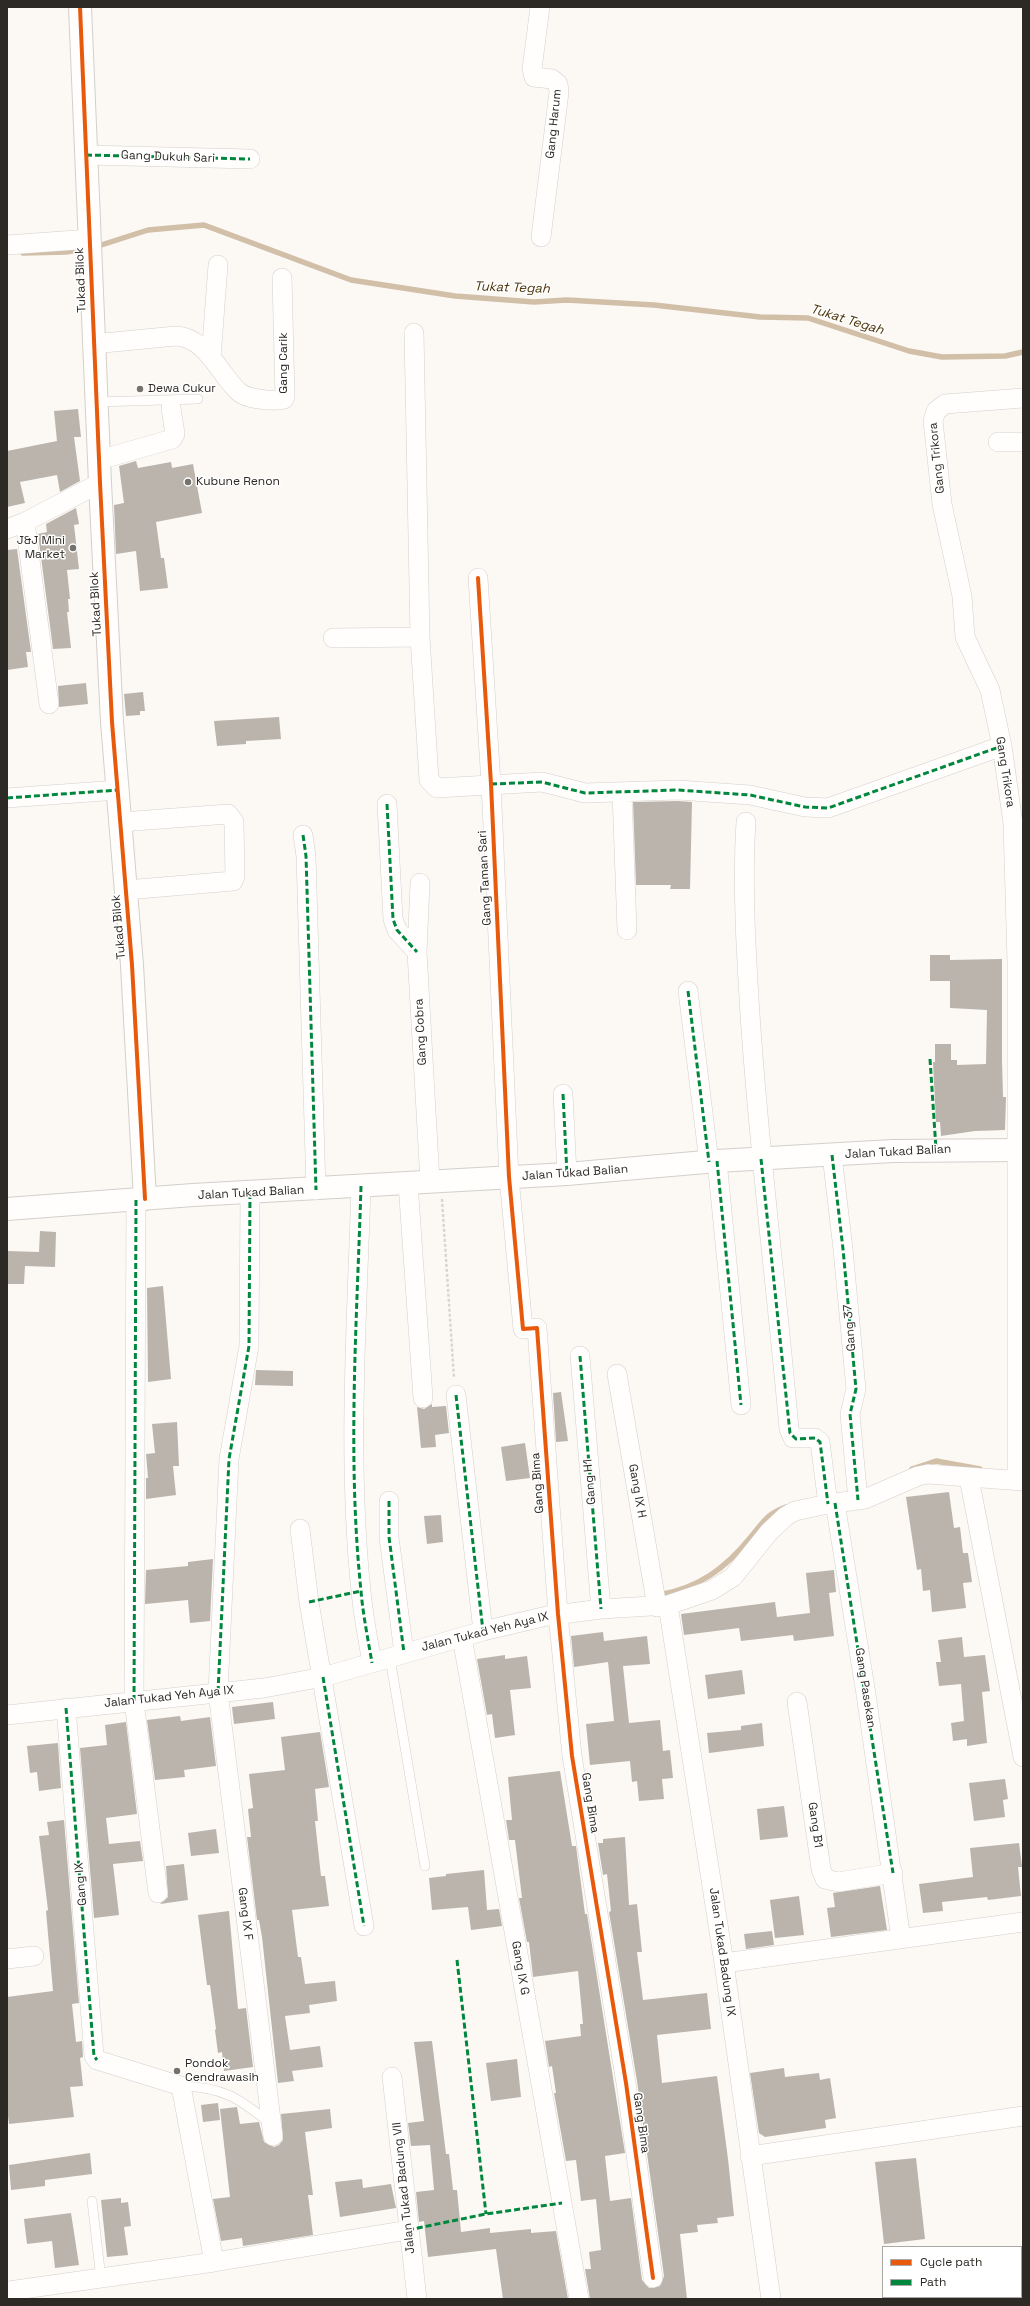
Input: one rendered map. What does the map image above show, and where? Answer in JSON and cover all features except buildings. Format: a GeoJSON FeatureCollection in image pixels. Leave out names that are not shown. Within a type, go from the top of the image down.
{"type":"FeatureCollection","features":[{"type":"Feature","properties":{"kind":"street","name":"Tukad Bilok"},"geometry":{"type":"LineString","coordinates":[[80,7],[100,483],[118,790],[140,1078],[141,1199]]}},
{"type":"Feature","properties":{"kind":"street","name":"Gang Harum"},"geometry":{"type":"LineString","coordinates":[[540,7],[532,69],[534,77],[552,79],[558,84],[559,92],[542,238]]}},
{"type":"Feature","properties":{"kind":"street","name":"Gang Dukuh Sari"},"geometry":{"type":"LineString","coordinates":[[86,155],[250,159]]}},
{"type":"Feature","properties":{"kind":"street"},"geometry":{"type":"LineString","coordinates":[[7,245],[90,249]]}},
{"type":"Feature","properties":{"kind":"street"},"geometry":{"type":"LineString","coordinates":[[211,358],[218,264]]}},
{"type":"Feature","properties":{"kind":"street","name":"Gang Carik"},"geometry":{"type":"LineString","coordinates":[[93,344],[182,336],[190,339],[211,358],[243,395],[260,400],[284,399],[282,278]]}},
{"type":"Feature","properties":{"kind":"street"},"geometry":{"type":"LineString","coordinates":[[414,333],[420,637],[429,780],[437,788],[542,782],[585,793],[678,790],[750,795],[806,807],[828,808],[1002,746]]}},
{"type":"Feature","properties":{"kind":"street","name":"Gang Trikora"},"geometry":{"type":"LineString","coordinates":[[1020,1480],[1020,1150],[1013,831],[1002,746],[990,690],[965,637],[961,589],[942,504],[932,421],[936,411],[945,404],[1023,398]]}},
{"type":"Feature","properties":{"kind":"street"},"geometry":{"type":"LineString","coordinates":[[99,460],[172,439],[175,434],[171,408]]}},
{"type":"Feature","properties":{"kind":"street"},"geometry":{"type":"LineString","coordinates":[[998,442],[1023,442]]}},
{"type":"Feature","properties":{"kind":"street"},"geometry":{"type":"LineString","coordinates":[[7,529],[26,522],[100,483]]}},
{"type":"Feature","properties":{"kind":"street"},"geometry":{"type":"LineString","coordinates":[[26,522],[49,704]]}},
{"type":"Feature","properties":{"kind":"street","name":"Gang Taman Sari"},"geometry":{"type":"LineString","coordinates":[[478,578],[490,784],[509,1177],[523,1329],[537,1328]]}},
{"type":"Feature","properties":{"kind":"street"},"geometry":{"type":"LineString","coordinates":[[333,638],[420,637]]}},
{"type":"Feature","properties":{"kind":"street"},"geometry":{"type":"LineString","coordinates":[[7,798],[118,790]]}},
{"type":"Feature","properties":{"kind":"street"},"geometry":{"type":"LineString","coordinates":[[622,793],[627,930]]}},
{"type":"Feature","properties":{"kind":"street"},"geometry":{"type":"LineString","coordinates":[[387,804],[393,919],[397,930],[417,952]]}},
{"type":"Feature","properties":{"kind":"street"},"geometry":{"type":"LineString","coordinates":[[121,822],[228,814],[234,822],[236,876],[232,881],[126,890]]}},
{"type":"Feature","properties":{"kind":"street","name":"Gang Pasekan"},"geometry":{"type":"LineString","coordinates":[[746,822],[744,847],[747,952],[761,1159],[790,1433],[796,1439],[815,1438],[820,1442],[832,1503],[893,1873],[901,1939]]}},
{"type":"Feature","properties":{"kind":"street"},"geometry":{"type":"LineString","coordinates":[[303,835],[306,864],[316,1190]]}},
{"type":"Feature","properties":{"kind":"street","name":"Gang Cobra"},"geometry":{"type":"LineString","coordinates":[[420,883],[417,952],[435,1181]]}},
{"type":"Feature","properties":{"kind":"street"},"geometry":{"type":"LineString","coordinates":[[688,991],[713,1162],[742,1405]]}},
{"type":"Feature","properties":{"kind":"street"},"geometry":{"type":"LineString","coordinates":[[563,1094],[567,1174]]}},
{"type":"Feature","properties":{"kind":"street","name":"Jalan Tukad Balian"},"geometry":{"type":"LineString","coordinates":[[7,1209],[141,1199],[316,1190],[435,1181],[567,1174],[761,1159],[936,1149],[1020,1150]]}},
{"type":"Feature","properties":{"kind":"street","name":"Gang 37"},"geometry":{"type":"LineString","coordinates":[[832,1155],[843,1249],[856,1389],[850,1414],[858,1500]]}},
{"type":"Feature","properties":{"kind":"street"},"geometry":{"type":"LineString","coordinates":[[408,1183],[423,1398]]}},
{"type":"Feature","properties":{"kind":"street"},"geometry":{"type":"LineString","coordinates":[[361,1186],[354,1391],[354,1465],[361,1591],[372,1663]]}},
{"type":"Feature","properties":{"kind":"street","name":"Gang IX F"},"geometry":{"type":"LineString","coordinates":[[250,1193],[250,1331],[229,1459],[218,1692],[272,2130]]}},
{"type":"Feature","properties":{"kind":"street"},"geometry":{"type":"LineString","coordinates":[[141,1199],[134,1701],[158,1893]]}},
{"type":"Feature","properties":{"kind":"street","name":"Gang Bima"},"geometry":{"type":"LineString","coordinates":[[537,1328],[558,1614],[572,1756],[626,2083],[653,2278]]}},
{"type":"Feature","properties":{"kind":"street","name":"Gang H1"},"geometry":{"type":"LineString","coordinates":[[580,1356],[601,1609]]}},
{"type":"Feature","properties":{"kind":"street","name":"Gang IX H"},"geometry":{"type":"LineString","coordinates":[[617,1374],[662,1606]]}},
{"type":"Feature","properties":{"kind":"street"},"geometry":{"type":"LineString","coordinates":[[456,1395],[483,1631]]}},
{"type":"Feature","properties":{"kind":"street","name":"Jalan Tukad Yeh Aya IX"},"geometry":{"type":"LineString","coordinates":[[7,1714],[264,1688],[323,1677],[483,1631],[558,1614],[601,1609],[662,1606],[712,1590],[733,1577],[769,1532],[786,1516],[806,1508],[858,1500],[928,1474],[957,1474],[969,1478],[1020,1480]]}},
{"type":"Feature","properties":{"kind":"street"},"geometry":{"type":"LineString","coordinates":[[969,1478],[1023,1757]]}},
{"type":"Feature","properties":{"kind":"street"},"geometry":{"type":"LineString","coordinates":[[389,1501],[389,1537],[397,1656]]}},
{"type":"Feature","properties":{"kind":"street"},"geometry":{"type":"LineString","coordinates":[[300,1529],[309,1602],[323,1677],[364,1926]]}},
{"type":"Feature","properties":{"kind":"street","name":"Jalan Tukad Badung IX"},"geometry":{"type":"LineString","coordinates":[[662,1606],[724,1964],[771,2299]]}},
{"type":"Feature","properties":{"kind":"street","name":"Gang IX G"},"geometry":{"type":"LineString","coordinates":[[462,1637],[579,2299]]}},
{"type":"Feature","properties":{"kind":"street","name":"Gang B1"},"geometry":{"type":"LineString","coordinates":[[797,1702],[821,1869],[825,1879],[838,1882],[893,1873]]}},
{"type":"Feature","properties":{"kind":"street","name":"Gang IX"},"geometry":{"type":"LineString","coordinates":[[66,1708],[94,2056],[97,2060],[181,2086]]}},
{"type":"Feature","properties":{"kind":"street"},"geometry":{"type":"LineString","coordinates":[[724,1964],[1023,1922]]}},
{"type":"Feature","properties":{"kind":"street"},"geometry":{"type":"LineString","coordinates":[[7,1959],[34,1956]]}},
{"type":"Feature","properties":{"kind":"street","name":"Jalan Tukad Badung VII"},"geometry":{"type":"LineString","coordinates":[[392,2077],[408,2230],[417,2299]]}},
{"type":"Feature","properties":{"kind":"street"},"geometry":{"type":"LineString","coordinates":[[181,2086],[214,2262]]}},
{"type":"Feature","properties":{"kind":"street"},"geometry":{"type":"LineString","coordinates":[[750,2156],[1023,2116]]}},
{"type":"Feature","properties":{"kind":"street"},"geometry":{"type":"LineString","coordinates":[[9,2290],[101,2279],[214,2262],[352,2237],[408,2230]]}},
{"type":"Feature","properties":{"kind":"lane"},"geometry":{"type":"LineString","coordinates":[[96,402],[198,399]]}},
{"type":"Feature","properties":{"kind":"lane"},"geometry":{"type":"LineString","coordinates":[[397,1656],[425,1866]]}},
{"type":"Feature","properties":{"kind":"lane"},"geometry":{"type":"LineString","coordinates":[[181,2086],[204,2086],[238,2099],[272,2130]]}},
{"type":"Feature","properties":{"kind":"lane"},"geometry":{"type":"LineString","coordinates":[[92,2201],[101,2279]]}},
{"type":"Feature","properties":{"kind":"path"},"geometry":{"type":"LineString","coordinates":[[435,1181],[456,1395]]}},
{"type":"Feature","properties":{"kind":"waterway","name":"Tukat Tegah"},"geometry":{"type":"LineString","coordinates":[[95,247],[148,230],[204,225],[351,280],[455,296],[534,302],[567,300],[654,305],[760,317],[808,318],[909,351],[942,357],[1005,356],[1023,352]]}},
{"type":"Feature","properties":{"kind":"waterway","name":"Tukat Tegah"},"geometry":{"type":"LineString","coordinates":[[23,253],[66,252],[86,249]]}},
{"type":"Feature","properties":{"kind":"waterway"},"geometry":{"type":"LineString","coordinates":[[912,1469],[936,1461],[980,1469]]}},
{"type":"Feature","properties":{"kind":"waterway"},"geometry":{"type":"LineString","coordinates":[[659,1595],[686,1588],[710,1576],[741,1549],[769,1516],[786,1507]]}},
{"type":"Feature","properties":{"kind":"marked path"},"geometry":{"type":"LineString","coordinates":[[86,155],[250,159]]}},
{"type":"Feature","properties":{"kind":"marked path"},"geometry":{"type":"LineString","coordinates":[[491,784],[542,782],[585,793],[678,790],[750,795],[805,807],[828,808],[1002,746]]}},
{"type":"Feature","properties":{"kind":"marked path"},"geometry":{"type":"LineString","coordinates":[[7,798],[118,790]]}},
{"type":"Feature","properties":{"kind":"marked path"},"geometry":{"type":"LineString","coordinates":[[387,804],[393,919],[397,930],[417,952]]}},
{"type":"Feature","properties":{"kind":"marked path"},"geometry":{"type":"LineString","coordinates":[[303,835],[306,856],[316,1190]]}},
{"type":"Feature","properties":{"kind":"marked path"},"geometry":{"type":"LineString","coordinates":[[688,991],[709,1162]]}},
{"type":"Feature","properties":{"kind":"marked path"},"geometry":{"type":"LineString","coordinates":[[930,1059],[936,1149]]}},
{"type":"Feature","properties":{"kind":"marked path"},"geometry":{"type":"LineString","coordinates":[[563,1094],[567,1174]]}},
{"type":"Feature","properties":{"kind":"marked path"},"geometry":{"type":"LineString","coordinates":[[832,1155],[843,1249],[856,1389],[850,1414],[858,1500]]}},
{"type":"Feature","properties":{"kind":"marked path"},"geometry":{"type":"LineString","coordinates":[[761,1159],[790,1433],[796,1439],[815,1438],[820,1442],[828,1504]]}},
{"type":"Feature","properties":{"kind":"marked path"},"geometry":{"type":"LineString","coordinates":[[717,1161],[741,1405]]}},
{"type":"Feature","properties":{"kind":"marked path"},"geometry":{"type":"LineString","coordinates":[[361,1186],[354,1389],[355,1490],[357,1541],[362,1600],[372,1663]]}},
{"type":"Feature","properties":{"kind":"marked path"},"geometry":{"type":"LineString","coordinates":[[218,1692],[229,1459],[249,1346],[250,1193]]}},
{"type":"Feature","properties":{"kind":"marked path"},"geometry":{"type":"LineString","coordinates":[[134,1701],[136,1199]]}},
{"type":"Feature","properties":{"kind":"marked path"},"geometry":{"type":"LineString","coordinates":[[580,1356],[601,1609]]}},
{"type":"Feature","properties":{"kind":"marked path"},"geometry":{"type":"LineString","coordinates":[[456,1395],[483,1631]]}},
{"type":"Feature","properties":{"kind":"marked path"},"geometry":{"type":"LineString","coordinates":[[389,1501],[389,1537],[404,1653]]}},
{"type":"Feature","properties":{"kind":"marked path"},"geometry":{"type":"LineString","coordinates":[[835,1503],[893,1873]]}},
{"type":"Feature","properties":{"kind":"marked path"},"geometry":{"type":"LineString","coordinates":[[309,1602],[361,1591]]}},
{"type":"Feature","properties":{"kind":"marked path"},"geometry":{"type":"LineString","coordinates":[[323,1677],[364,1926]]}},
{"type":"Feature","properties":{"kind":"marked path"},"geometry":{"type":"LineString","coordinates":[[66,1708],[94,2056],[97,2060]]}},
{"type":"Feature","properties":{"kind":"marked path"},"geometry":{"type":"LineString","coordinates":[[457,1960],[486,2214]]}},
{"type":"Feature","properties":{"kind":"marked path"},"geometry":{"type":"LineString","coordinates":[[408,2230],[486,2214],[562,2203]]}},
{"type":"Feature","properties":{"kind":"cycle path"},"geometry":{"type":"LineString","coordinates":[[80,7],[100,483],[112,722],[132,965],[145,1199]]}},
{"type":"Feature","properties":{"kind":"cycle path"},"geometry":{"type":"LineString","coordinates":[[478,578],[491,784],[509,1177],[523,1329],[537,1328],[558,1614],[572,1756],[626,2083],[653,2278]]}},
{"type":"Feature","properties":{"kind":"place","name":"Dewa Cukur"},"geometry":{"type":"Point","coordinates":[140,389]}},
{"type":"Feature","properties":{"kind":"place","name":"Kubune Renon"},"geometry":{"type":"Point","coordinates":[188,482]}},
{"type":"Feature","properties":{"kind":"place","name":"J&J Mini Market"},"geometry":{"type":"Point","coordinates":[73,548]}},
{"type":"Feature","properties":{"kind":"place","name":"Pondok Cendrawasih"},"geometry":{"type":"Point","coordinates":[177,2071]}}]}
